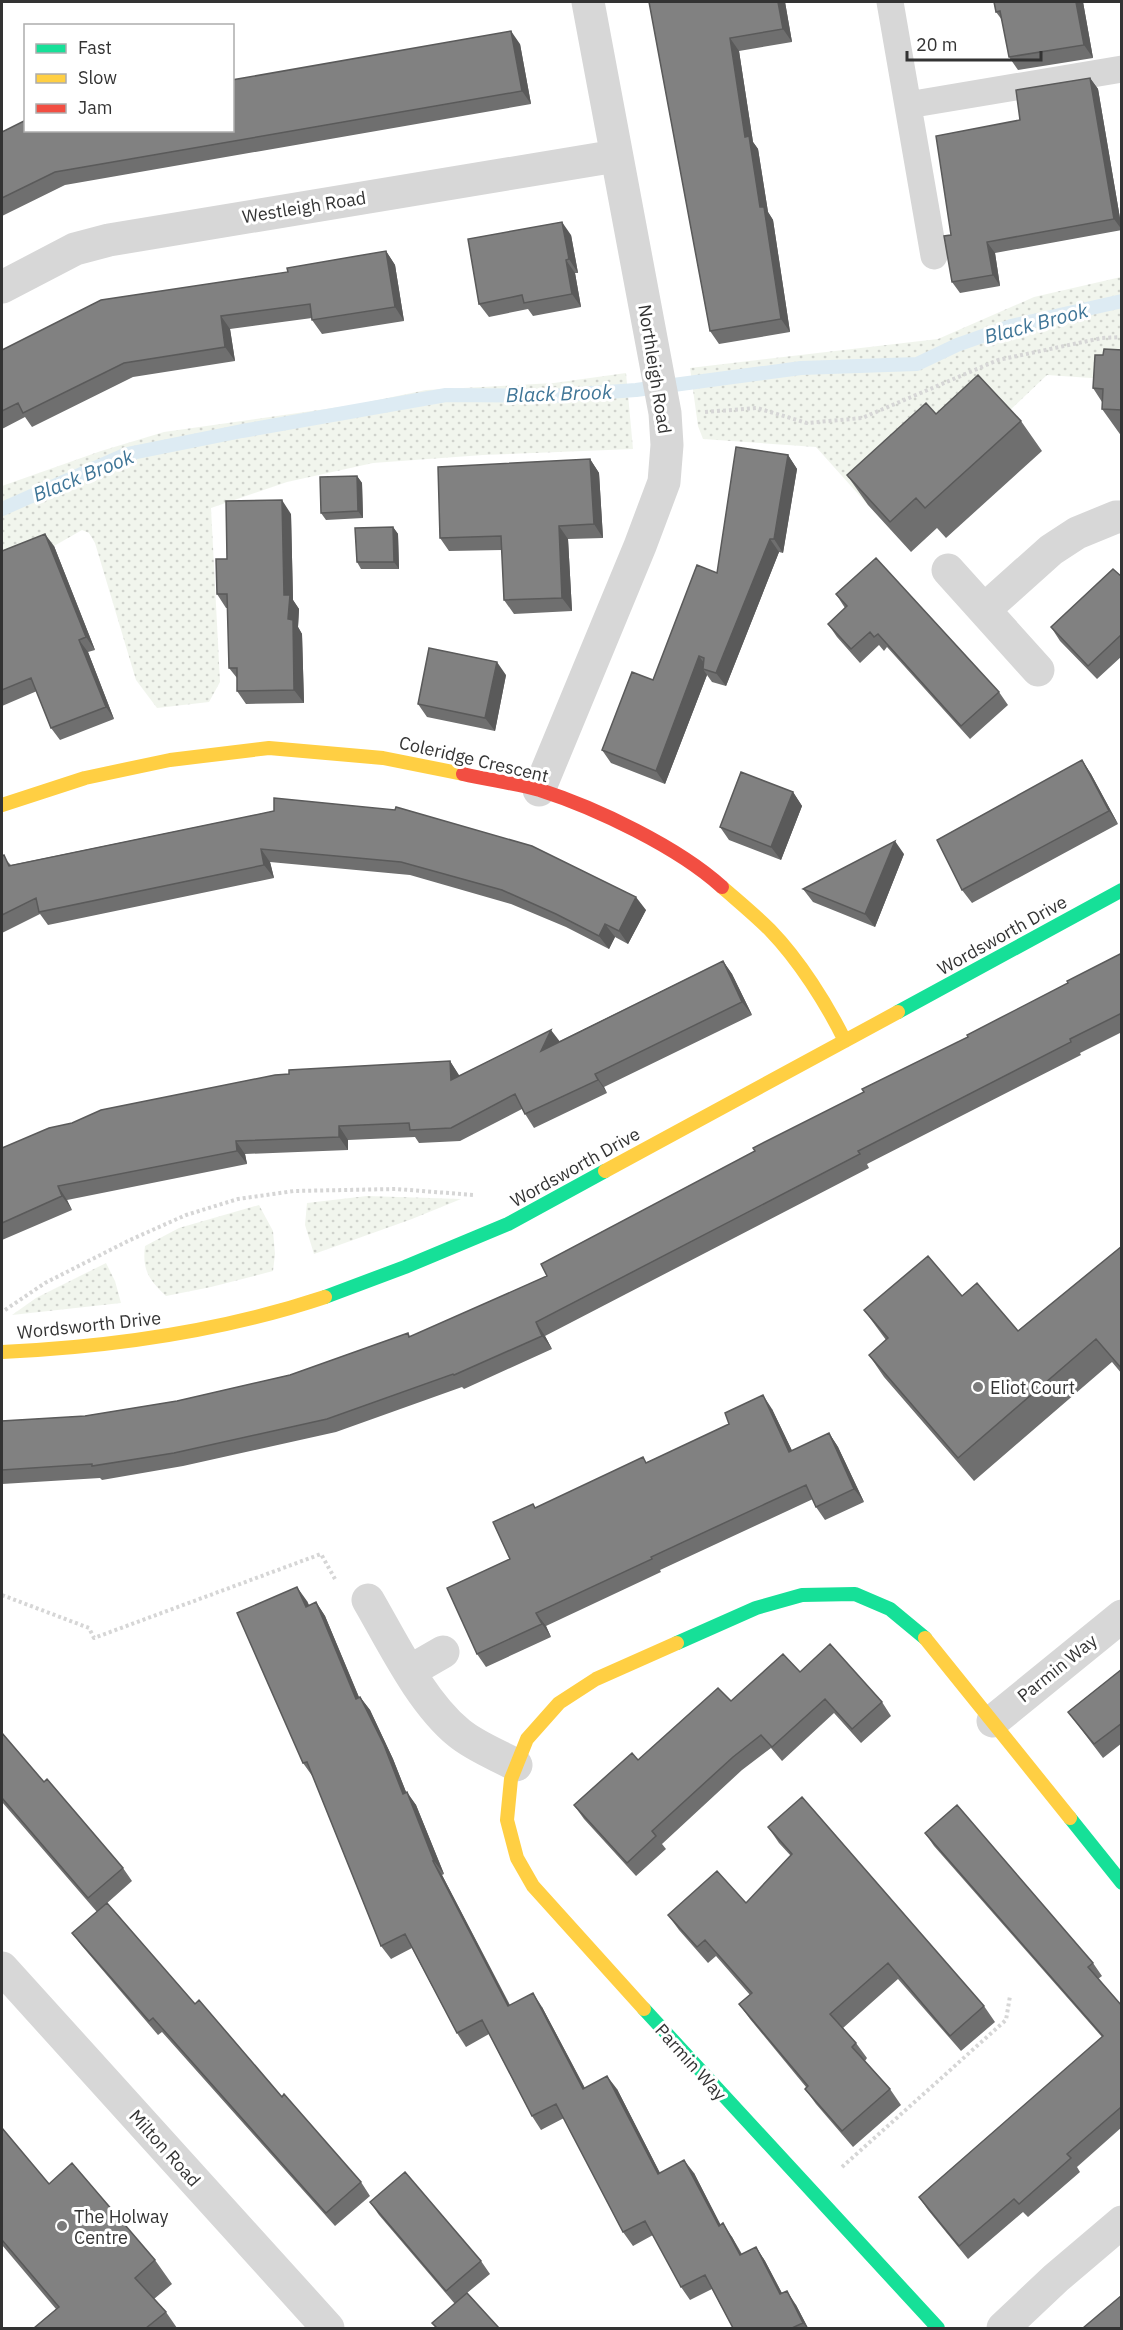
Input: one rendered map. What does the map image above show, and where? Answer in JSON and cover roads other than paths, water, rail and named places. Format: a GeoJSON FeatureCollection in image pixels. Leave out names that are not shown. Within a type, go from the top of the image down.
{"type":"FeatureCollection","features":[{"type":"Feature","properties":{"kind":"street","name":"Northleigh Road"},"geometry":{"type":"LineString","coordinates":[[539,790],[640,546],[664,482],[667,445],[665,413],[588,2]]}},
{"type":"Feature","properties":{"kind":"street","name":"Westleigh Road"},"geometry":{"type":"LineString","coordinates":[[2,287],[75,249],[109,240],[616,156]]}},
{"type":"Feature","properties":{"kind":"street"},"geometry":{"type":"LineString","coordinates":[[985,609],[1051,550],[1077,533],[1116,517],[1122,517]]}},
{"type":"Feature","properties":{"kind":"street"},"geometry":{"type":"LineString","coordinates":[[948,570],[1038,670]]}},
{"type":"Feature","properties":{"kind":"street","name":"Coleridge Crescent"},"geometry":{"type":"LineString","coordinates":[[2,805],[85,778],[170,760],[269,748],[383,758],[539,790],[599,814],[654,840],[710,876],[771,931],[813,987],[845,1041]]}},
{"type":"Feature","properties":{"kind":"street","name":"Wordsworth Drive"},"geometry":{"type":"LineString","coordinates":[[2,1352],[137,1342],[250,1318],[341,1291],[508,1224],[1122,890]]}},
{"type":"Feature","properties":{"kind":"street","name":"Parmin Way"},"geometry":{"type":"LineString","coordinates":[[938,2328],[533,1886],[517,1858],[507,1820],[511,1779],[527,1739],[559,1703],[596,1679],[756,1608],[802,1595],[855,1594],[890,1609],[924,1637],[1122,1883]]}},
{"type":"Feature","properties":{"kind":"street"},"geometry":{"type":"LineString","coordinates":[[368,1600],[410,1671],[441,1717],[461,1735],[516,1766]]}},
{"type":"Feature","properties":{"kind":"street","name":"Parmin Way"},"geometry":{"type":"LineString","coordinates":[[993,1721],[1122,1616]]}},
{"type":"Feature","properties":{"kind":"street"},"geometry":{"type":"LineString","coordinates":[[410,1671],[443,1652]]}},
{"type":"Feature","properties":{"kind":"street","name":"Milton Road"},"geometry":{"type":"LineString","coordinates":[[7,1984],[328,2328]]}},
{"type":"Feature","properties":{"kind":"street"},"geometry":{"type":"LineString","coordinates":[[1003,2328],[1056,2278],[1122,2222]]}},
{"type":"Feature","properties":{"kind":"lane"},"geometry":{"type":"LineString","coordinates":[[890,2],[934,256]]}},
{"type":"Feature","properties":{"kind":"lane"},"geometry":{"type":"LineString","coordinates":[[908,105],[1122,69]]}},
{"type":"Feature","properties":{"kind":"waterway","name":"Black Brook"},"geometry":{"type":"LineString","coordinates":[[2,509],[127,454],[242,431],[446,395],[550,396],[636,390],[801,368],[917,364],[957,345],[1011,326],[1122,301]]}},
{"type":"Feature","properties":{"kind":"place","name":"Eliot Court"},"geometry":{"type":"Point","coordinates":[978,1387]}},
{"type":"Feature","properties":{"kind":"place","name":"The Holway Centre"},"geometry":{"type":"Point","coordinates":[62,2226]}}]}
